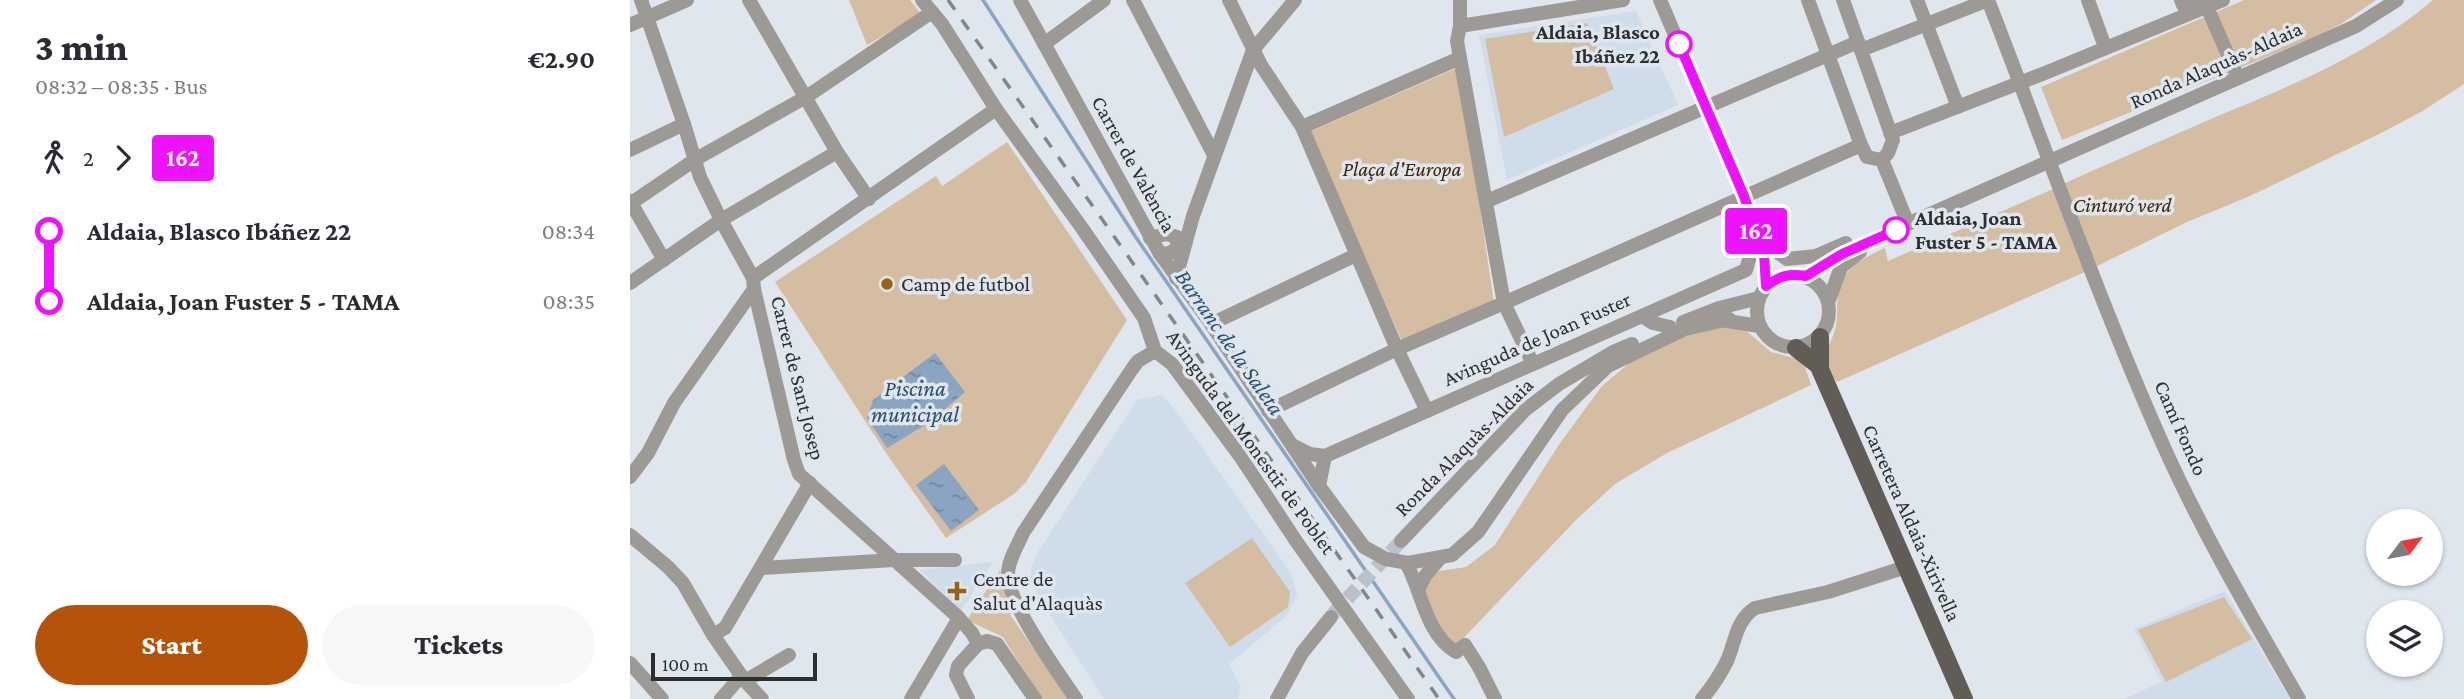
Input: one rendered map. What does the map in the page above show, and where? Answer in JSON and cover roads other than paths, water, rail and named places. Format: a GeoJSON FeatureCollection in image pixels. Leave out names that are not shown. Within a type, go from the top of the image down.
{"type":"FeatureCollection","features":[{"type":"Feature","properties":{"kind":"main road","name":"Carretera Aldaia-Xirivella"},"geometry":{"type":"LineString","coordinates":[[1820,337],[1819,366],[1964,699]]}},
{"type":"Feature","properties":{"kind":"main road","name":"Carretera Aldaia-Xirivella"},"geometry":{"type":"LineString","coordinates":[[1796,348],[1819,366]]}},
{"type":"Feature","properties":{"kind":"street","name":"Carrer de Sant Josep"},"geometry":{"type":"LineString","coordinates":[[641,0],[700,177],[753,284],[799,474],[959,618],[978,644]]}},
{"type":"Feature","properties":{"kind":"street"},"geometry":{"type":"LineString","coordinates":[[630,26],[687,0]]}},
{"type":"Feature","properties":{"kind":"street"},"geometry":{"type":"LineString","coordinates":[[749,0],[838,152],[869,199]]}},
{"type":"Feature","properties":{"kind":"street","name":"Avinguda del Monestir de Poblet"},"geometry":{"type":"LineString","coordinates":[[922,0],[1144,318],[1155,351],[1172,364],[1240,456],[1296,541],[1408,699]]}},
{"type":"Feature","properties":{"kind":"street","name":"Carrer de València"},"geometry":{"type":"LineString","coordinates":[[1020,0],[1150,239],[1211,324],[1289,443],[1364,548],[1386,559],[1406,563]]}},
{"type":"Feature","properties":{"kind":"street"},"geometry":{"type":"LineString","coordinates":[[1044,44],[1104,0]]}},
{"type":"Feature","properties":{"kind":"street"},"geometry":{"type":"LineString","coordinates":[[1133,0],[1214,155]]}},
{"type":"Feature","properties":{"kind":"street"},"geometry":{"type":"LineString","coordinates":[[1229,0],[1253,50],[1302,127],[1396,349],[1427,411]]}},
{"type":"Feature","properties":{"kind":"street"},"geometry":{"type":"LineString","coordinates":[[1160,254],[1170,253],[1194,216],[1253,50],[1295,0]]}},
{"type":"Feature","properties":{"kind":"street"},"geometry":{"type":"LineString","coordinates":[[1460,0],[1457,41],[1504,303],[1533,363]]}},
{"type":"Feature","properties":{"kind":"street"},"geometry":{"type":"LineString","coordinates":[[1460,26],[1623,0]]}},
{"type":"Feature","properties":{"kind":"street"},"geometry":{"type":"LineString","coordinates":[[1660,0],[1744,196],[1764,253],[1762,292],[1756,311],[1759,326],[1772,342],[1796,348],[1810,345],[1820,337],[1830,320],[1829,300],[1841,267],[1878,237]]}},
{"type":"Feature","properties":{"kind":"street"},"geometry":{"type":"LineString","coordinates":[[1808,0],[1861,145],[1867,157],[1882,160]]}},
{"type":"Feature","properties":{"kind":"street"},"geometry":{"type":"LineString","coordinates":[[1843,0],[1893,140],[1882,160]]}},
{"type":"Feature","properties":{"kind":"street"},"geometry":{"type":"LineString","coordinates":[[1917,0],[1958,107]]}},
{"type":"Feature","properties":{"kind":"street"},"geometry":{"type":"LineString","coordinates":[[1487,201],[1828,55],[1926,24],[1988,0]]}},
{"type":"Feature","properties":{"kind":"street","name":"Camí Fondo"},"geometry":{"type":"LineString","coordinates":[[1988,0],[2085,257],[2165,450],[2246,606],[2299,699]]}},
{"type":"Feature","properties":{"kind":"street"},"geometry":{"type":"LineString","coordinates":[[2088,0],[2105,47]]}},
{"type":"Feature","properties":{"kind":"street"},"geometry":{"type":"LineString","coordinates":[[2181,0],[2183,5],[2212,3]]}},
{"type":"Feature","properties":{"kind":"street"},"geometry":{"type":"LineString","coordinates":[[1891,133],[2223,0]]}},
{"type":"Feature","properties":{"kind":"street","name":"Ronda Alaquàs-Aldaia"},"geometry":{"type":"LineString","coordinates":[[2049,163],[2356,26],[2397,0]]}},
{"type":"Feature","properties":{"kind":"street"},"geometry":{"type":"LineString","coordinates":[[2212,3],[2238,78]]}},
{"type":"Feature","properties":{"kind":"street"},"geometry":{"type":"LineString","coordinates":[[664,260],[631,203],[696,159],[806,97],[932,12]]}},
{"type":"Feature","properties":{"kind":"street"},"geometry":{"type":"LineString","coordinates":[[1302,127],[1460,58]]}},
{"type":"Feature","properties":{"kind":"street"},"geometry":{"type":"LineString","coordinates":[[632,470],[649,453],[674,403],[753,284],[996,109]]}},
{"type":"Feature","properties":{"kind":"street"},"geometry":{"type":"LineString","coordinates":[[630,150],[684,124]]}},
{"type":"Feature","properties":{"kind":"street"},"geometry":{"type":"LineString","coordinates":[[1268,411],[1396,349],[1861,145]]}},
{"type":"Feature","properties":{"kind":"street"},"geometry":{"type":"LineString","coordinates":[[630,283],[721,220],[838,152]]}},
{"type":"Feature","properties":{"kind":"street"},"geometry":{"type":"LineString","coordinates":[[1882,160],[1908,225]]}},
{"type":"Feature","properties":{"kind":"street"},"geometry":{"type":"LineString","coordinates":[[1762,292],[1776,278],[1800,275],[1878,237],[2049,163]]}},
{"type":"Feature","properties":{"kind":"street"},"geometry":{"type":"LineString","coordinates":[[1744,196],[1773,249],[1800,275],[1820,285],[1829,300]]}},
{"type":"Feature","properties":{"kind":"street","name":"Avinguda de Joan Fuster"},"geometry":{"type":"LineString","coordinates":[[1325,456],[1746,270],[1752,249],[1740,209],[1744,196]]}},
{"type":"Feature","properties":{"kind":"street"},"geometry":{"type":"LineString","coordinates":[[1177,278],[1176,242],[1194,216]]}},
{"type":"Feature","properties":{"kind":"street"},"geometry":{"type":"LineString","coordinates":[[1773,249],[1787,259],[1816,256],[1854,240],[1878,237]]}},
{"type":"Feature","properties":{"kind":"street"},"geometry":{"type":"LineString","coordinates":[[1150,239],[1176,242]]}},
{"type":"Feature","properties":{"kind":"street"},"geometry":{"type":"LineString","coordinates":[[1211,324],[1356,255]]}},
{"type":"Feature","properties":{"kind":"street","name":"Ronda Alaquàs-Aldaia"},"geometry":{"type":"LineString","coordinates":[[1401,541],[1525,410],[1559,384],[1613,352],[1762,292]]}},
{"type":"Feature","properties":{"kind":"street"},"geometry":{"type":"LineString","coordinates":[[1642,316],[1653,323],[1670,327]]}},
{"type":"Feature","properties":{"kind":"street","name":"Ronda Alaquàs-Aldaia"},"geometry":{"type":"LineString","coordinates":[[1685,321],[1729,319],[1759,326]]}},
{"type":"Feature","properties":{"kind":"street","name":"Ronda Alaquàs-Aldaia"},"geometry":{"type":"LineString","coordinates":[[1406,563],[1452,555],[1478,532],[1562,410],[1608,366],[1685,328],[1729,319]]}},
{"type":"Feature","properties":{"kind":"street"},"geometry":{"type":"LineString","coordinates":[[1076,699],[1016,601],[1007,576],[1010,562],[1023,533],[1138,361],[1155,351]]}},
{"type":"Feature","properties":{"kind":"street"},"geometry":{"type":"LineString","coordinates":[[1289,443],[1310,454],[1325,456],[1319,486]]}},
{"type":"Feature","properties":{"kind":"street"},"geometry":{"type":"LineString","coordinates":[[713,635],[725,628],[810,483]]}},
{"type":"Feature","properties":{"kind":"street"},"geometry":{"type":"LineString","coordinates":[[630,535],[683,583],[713,635],[743,679],[762,699]]}},
{"type":"Feature","properties":{"kind":"street"},"geometry":{"type":"LineString","coordinates":[[1418,590],[1425,576],[1441,557]]}},
{"type":"Feature","properties":{"kind":"street"},"geometry":{"type":"LineString","coordinates":[[762,568],[894,560],[955,560]]}},
{"type":"Feature","properties":{"kind":"street"},"geometry":{"type":"LineString","coordinates":[[1406,563],[1416,580],[1419,599],[1447,647],[1456,652],[1465,645],[1495,699]]}},
{"type":"Feature","properties":{"kind":"street"},"geometry":{"type":"LineString","coordinates":[[1702,699],[1715,683],[1728,659],[1738,630],[1748,612],[1755,608],[1828,592],[1906,567]]}},
{"type":"Feature","properties":{"kind":"street"},"geometry":{"type":"LineString","coordinates":[[1276,699],[1302,653],[1331,617]]}},
{"type":"Feature","properties":{"kind":"street"},"geometry":{"type":"LineString","coordinates":[[911,699],[959,618]]}},
{"type":"Feature","properties":{"kind":"street"},"geometry":{"type":"LineString","coordinates":[[968,699],[956,675],[958,666],[978,644],[987,641],[997,645],[1035,699]]}},
{"type":"Feature","properties":{"kind":"street"},"geometry":{"type":"LineString","coordinates":[[721,699],[743,679],[789,655]]}},
{"type":"Feature","properties":{"kind":"street"},"geometry":{"type":"LineString","coordinates":[[630,663],[662,699]]}},
{"type":"Feature","properties":{"kind":"water","name":"Piscina municipal"},"geometry":{"type":"Polygon","coordinates":[[[935,353],[965,392],[930,422],[887,448],[867,418],[873,400],[935,353]]]}},
{"type":"Feature","properties":{"kind":"water"},"geometry":{"type":"Polygon","coordinates":[[[944,464],[979,510],[951,531],[916,485],[944,464]]]}},
{"type":"Feature","properties":{"kind":"waterway","name":"Barranc de la Saleta"},"geometry":{"type":"LineString","coordinates":[[983,0],[1135,236],[1454,699]]}},
{"type":"Feature","properties":{"kind":"tunnel"},"geometry":{"type":"LineString","coordinates":[[1333,614],[1401,541]]}},
{"type":"Feature","properties":{"kind":"railway"},"geometry":{"type":"LineString","coordinates":[[948,0],[1439,699]]}},
{"type":"Feature","properties":{"kind":"place","name":"Aldaia, Blasco Ibáñez 22"},"geometry":{"type":"Point","coordinates":[1679,44]}},
{"type":"Feature","properties":{"kind":"place","name":"Aldaia, Joan Fuster 5 - TAMA"},"geometry":{"type":"Point","coordinates":[1896,230]}},
{"type":"Feature","properties":{"kind":"place","name":"Camp de futbol"},"geometry":{"type":"Point","coordinates":[887,284]}},
{"type":"Feature","properties":{"kind":"place","name":"Centre de Salut d'Alaquàs"},"geometry":{"type":"Point","coordinates":[957,591]}},
{"type":"Feature","properties":{"kind":"park label","name":"Plaça d'Europa"},"geometry":{"type":"Point","coordinates":[1402,169]}},
{"type":"Feature","properties":{"kind":"park label","name":"Cinturó verd"},"geometry":{"type":"Point","coordinates":[2122,205]}}]}
